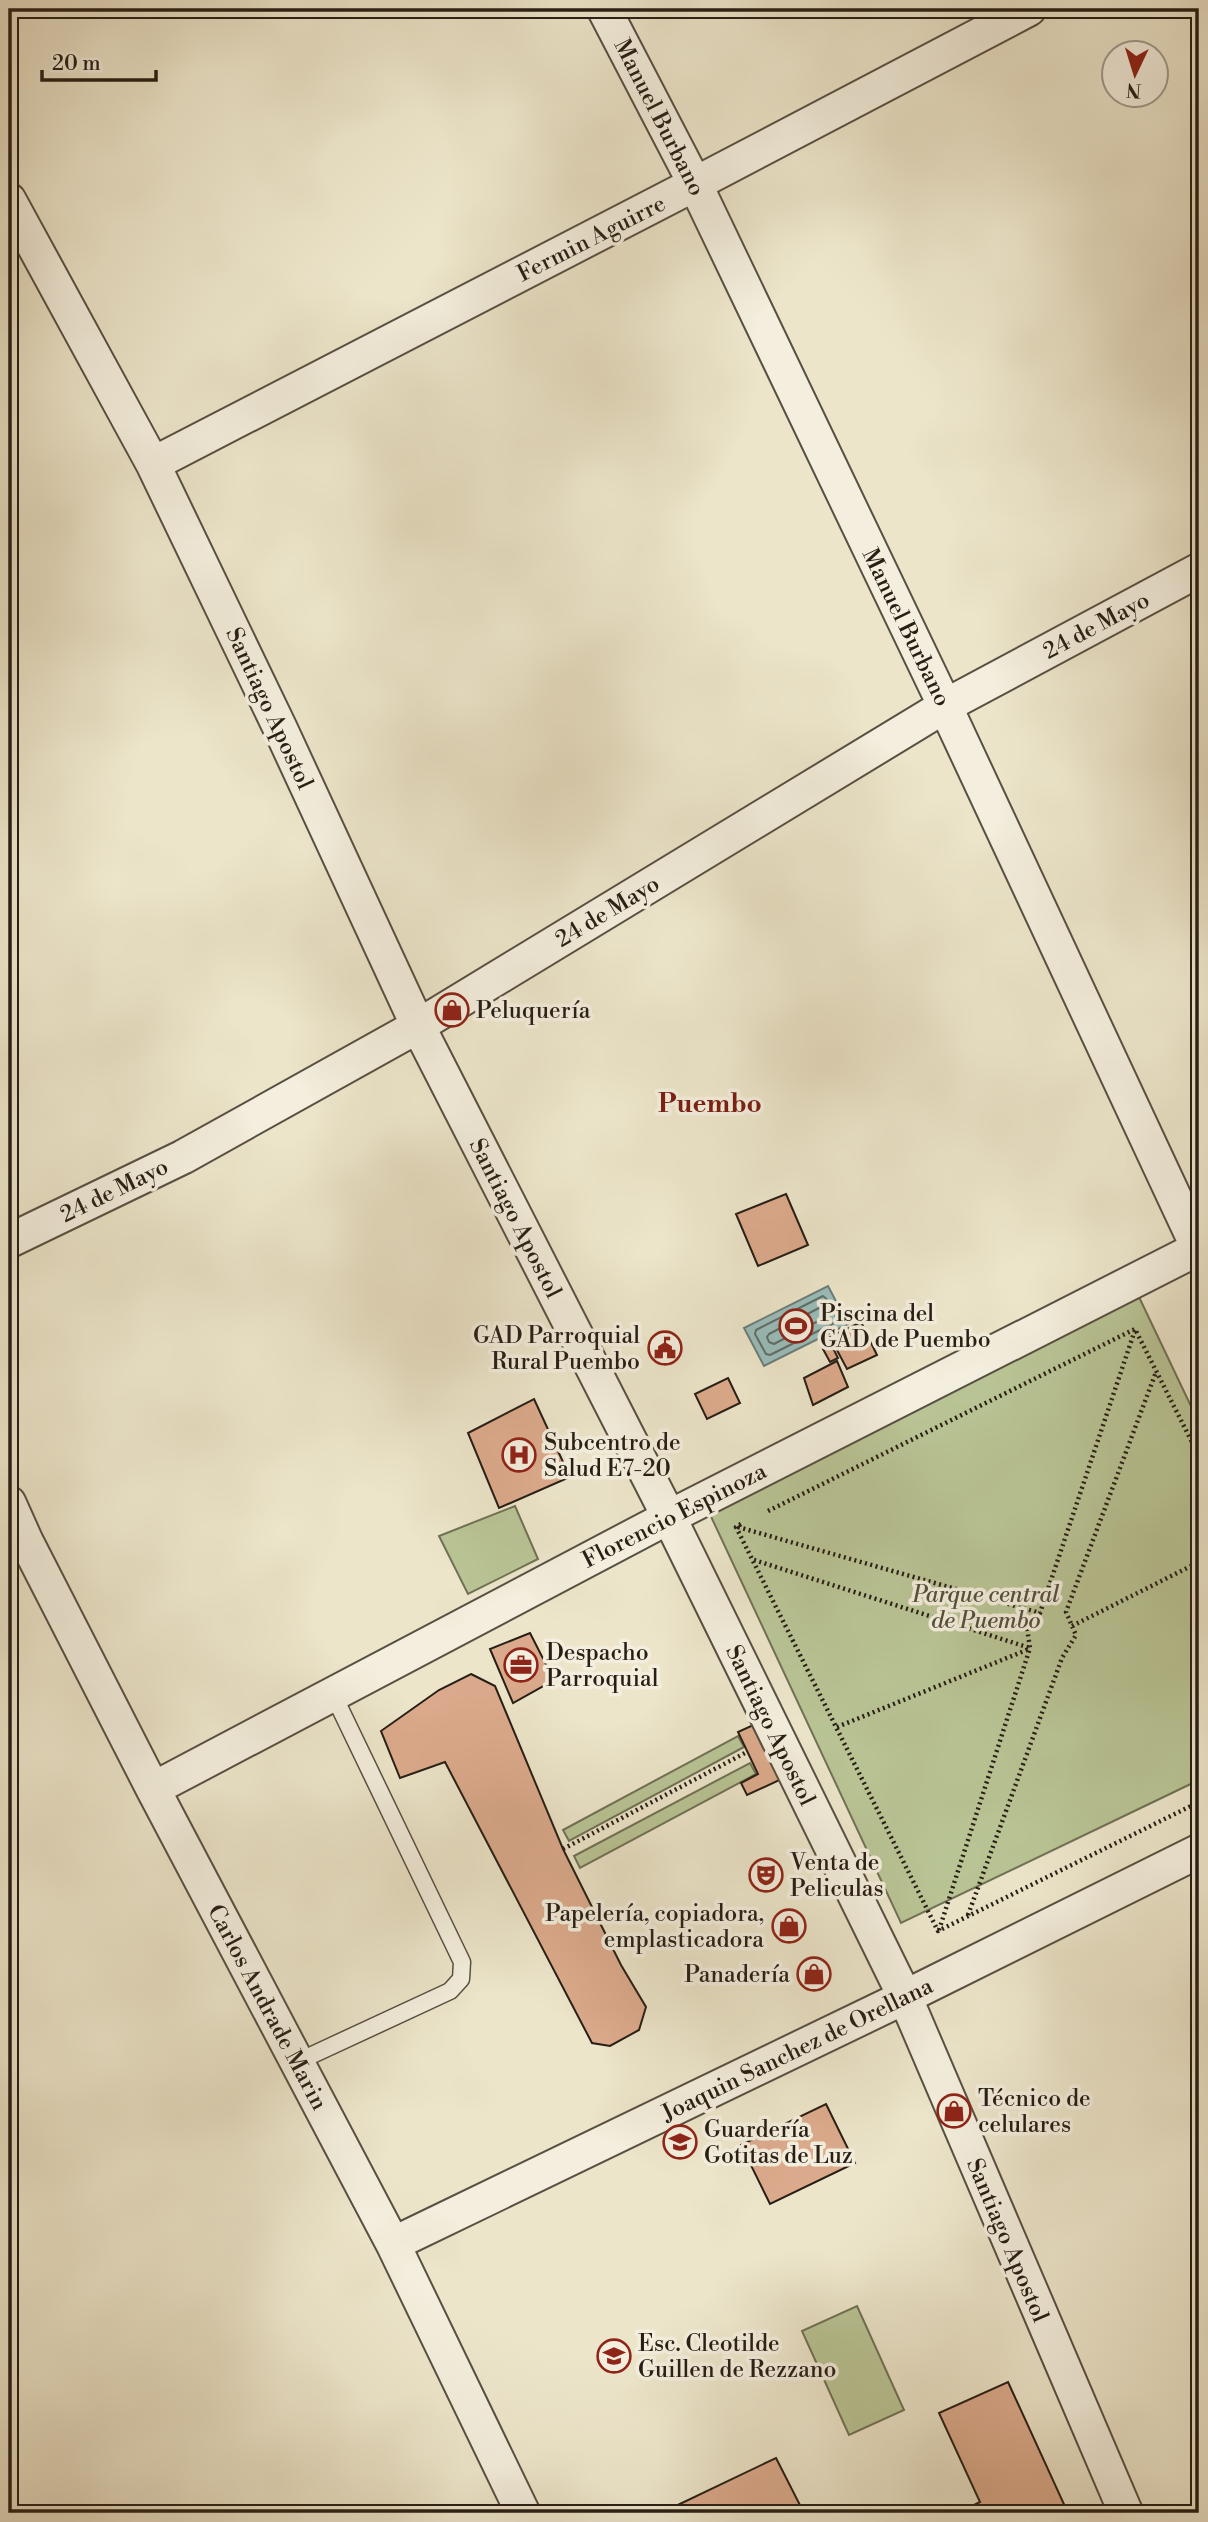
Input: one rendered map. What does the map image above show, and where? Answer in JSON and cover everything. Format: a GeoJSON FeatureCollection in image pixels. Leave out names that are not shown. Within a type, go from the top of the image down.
{"type":"FeatureCollection","features":[{"type":"Feature","properties":{"kind":"street","name":"Manuel Burbano"},"geometry":{"type":"LineString","coordinates":[[604,9],[695,184],[945,706],[1199,1249]]}},
{"type":"Feature","properties":{"kind":"street","name":"Fermin Aguirre"},"geometry":{"type":"LineString","coordinates":[[153,464],[1029,9]]}},
{"type":"Feature","properties":{"kind":"street","name":"Santiago Apostol"},"geometry":{"type":"LineString","coordinates":[[9,200],[153,464],[274,715],[418,1026],[669,1517],[905,1997],[1126,2513]]}},
{"type":"Feature","properties":{"kind":"street","name":"24 de Mayo"},"geometry":{"type":"LineString","coordinates":[[9,1241],[183,1157],[418,1026],[945,706],[1199,570]]}},
{"type":"Feature","properties":{"kind":"street","name":"Florencio Espinoza"},"geometry":{"type":"LineString","coordinates":[[153,1789],[669,1517],[1199,1249]]}},
{"type":"Feature","properties":{"kind":"street","name":"Carlos Andrade Marin"},"geometry":{"type":"LineString","coordinates":[[9,1503],[153,1789],[393,2244],[523,2513]]}},
{"type":"Feature","properties":{"kind":"street","name":"Joaquin Sanchez de Orellana"},"geometry":{"type":"LineString","coordinates":[[393,2244],[905,1997],[1199,1851]]}},
{"type":"Feature","properties":{"kind":"lane"},"geometry":{"type":"LineString","coordinates":[[297,2062],[450,1991],[461,1979],[462,1962],[334,1694]]}},
{"type":"Feature","properties":{"kind":"path"},"geometry":{"type":"LineString","coordinates":[[1135,1329],[1199,1456]]}},
{"type":"Feature","properties":{"kind":"path"},"geometry":{"type":"LineString","coordinates":[[761,1514],[1135,1329]]}},
{"type":"Feature","properties":{"kind":"path"},"geometry":{"type":"LineString","coordinates":[[939,1931],[1030,1648],[1027,1628],[1040,1613],[1135,1329]]}},
{"type":"Feature","properties":{"kind":"path"},"geometry":{"type":"LineString","coordinates":[[968,1916],[1062,1658],[1076,1635],[1066,1612],[1157,1371]]}},
{"type":"Feature","properties":{"kind":"path"},"geometry":{"type":"LineString","coordinates":[[736,1527],[749,1521]]}},
{"type":"Feature","properties":{"kind":"path"},"geometry":{"type":"LineString","coordinates":[[736,1527],[1040,1613]]}},
{"type":"Feature","properties":{"kind":"path"},"geometry":{"type":"LineString","coordinates":[[736,1527],[939,1931]]}},
{"type":"Feature","properties":{"kind":"path"},"geometry":{"type":"LineString","coordinates":[[752,1559],[1030,1648]]}},
{"type":"Feature","properties":{"kind":"path"},"geometry":{"type":"LineString","coordinates":[[1072,1626],[1199,1562]]}},
{"type":"Feature","properties":{"kind":"path"},"geometry":{"type":"LineString","coordinates":[[837,1727],[1030,1648]]}},
{"type":"Feature","properties":{"kind":"path"},"geometry":{"type":"LineString","coordinates":[[563,1849],[776,1736]]}},
{"type":"Feature","properties":{"kind":"path"},"geometry":{"type":"LineString","coordinates":[[939,1931],[1199,1802]]}},
{"type":"Feature","properties":{"kind":"green space","name":"Parque central de Puembo"},"geometry":{"type":"Polygon","coordinates":[[[1139,1297],[1199,1423],[1199,1780],[901,1923],[707,1508],[1139,1297]]]}},
{"type":"Feature","properties":{"kind":"green space"},"geometry":{"type":"Polygon","coordinates":[[[515,1506],[538,1559],[468,1594],[439,1536],[515,1506]]]}},
{"type":"Feature","properties":{"kind":"green space"},"geometry":{"type":"Polygon","coordinates":[[[738,1736],[744,1747],[569,1841],[563,1830],[738,1736]]]}},
{"type":"Feature","properties":{"kind":"green space"},"geometry":{"type":"Polygon","coordinates":[[[750,1763],[756,1774],[580,1868],[574,1856],[750,1763]]]}},
{"type":"Feature","properties":{"kind":"green space"},"geometry":{"type":"Polygon","coordinates":[[[857,2306],[904,2410],[849,2435],[802,2331],[857,2306]]]}},
{"type":"Feature","properties":{"kind":"water","name":"Piscina del GAD de Puembo"},"geometry":{"type":"Polygon","coordinates":[[[828,1286],[848,1324],[764,1366],[744,1328],[828,1286]]]}},
{"type":"Feature","properties":{"kind":"building"},"geometry":{"type":"Polygon","coordinates":[[[786,1194],[808,1245],[758,1266],[736,1214],[786,1194]]]}},
{"type":"Feature","properties":{"kind":"building"},"geometry":{"type":"Polygon","coordinates":[[[861,1322],[877,1355],[847,1369],[830,1337],[861,1322]]]}},
{"type":"Feature","properties":{"kind":"building"},"geometry":{"type":"Polygon","coordinates":[[[831,1344],[838,1358],[830,1362],[823,1349],[831,1344]]]}},
{"type":"Feature","properties":{"kind":"building"},"geometry":{"type":"Polygon","coordinates":[[[837,1361],[848,1387],[813,1405],[804,1378],[837,1361]]]}},
{"type":"Feature","properties":{"kind":"building"},"geometry":{"type":"Polygon","coordinates":[[[728,1378],[740,1403],[707,1419],[695,1394],[728,1378]]]}},
{"type":"Feature","properties":{"kind":"building","name":"Subcentro de Salud E7-20"},"geometry":{"type":"Polygon","coordinates":[[[534,1399],[570,1477],[499,1508],[468,1433],[534,1399]]]}},
{"type":"Feature","properties":{"kind":"building","name":"Despacho Parroquial"},"geometry":{"type":"Polygon","coordinates":[[[530,1633],[554,1680],[513,1703],[490,1649],[530,1633]]]}},
{"type":"Feature","properties":{"kind":"building"},"geometry":{"type":"Polygon","coordinates":[[[471,1674],[495,1686],[563,1849],[621,1965],[646,2007],[639,2030],[610,2046],[592,2043],[445,1762],[400,1778],[381,1731],[439,1690],[471,1674]]]}},
{"type":"Feature","properties":{"kind":"building"},"geometry":{"type":"Polygon","coordinates":[[[762,1721],[788,1776],[747,1795],[741,1783],[758,1774],[738,1732],[762,1721]]]}},
{"type":"Feature","properties":{"kind":"building"},"geometry":{"type":"Polygon","coordinates":[[[826,2104],[855,2163],[770,2204],[741,2145],[826,2104]]]}},
{"type":"Feature","properties":{"kind":"building"},"geometry":{"type":"Polygon","coordinates":[[[1008,2382],[1068,2513],[962,2511],[980,2502],[939,2413],[1008,2382]]]}},
{"type":"Feature","properties":{"kind":"building"},"geometry":{"type":"Polygon","coordinates":[[[776,2458],[804,2513],[661,2513],[776,2458]]]}},
{"type":"Feature","properties":{"kind":"place","name":"Peluquería"},"geometry":{"type":"Point","coordinates":[452,1010]}},
{"type":"Feature","properties":{"kind":"place","name":"Piscina del GAD de Puembo"},"geometry":{"type":"Point","coordinates":[796,1326]}},
{"type":"Feature","properties":{"kind":"place","name":"GAD Parroquial Rural Puembo"},"geometry":{"type":"Point","coordinates":[665,1348]}},
{"type":"Feature","properties":{"kind":"place","name":"Subcentro de Salud E7-20"},"geometry":{"type":"Point","coordinates":[519,1455]}},
{"type":"Feature","properties":{"kind":"place","name":"Despacho Parroquial"},"geometry":{"type":"Point","coordinates":[521,1665]}},
{"type":"Feature","properties":{"kind":"place","name":"Venta de Peliculas"},"geometry":{"type":"Point","coordinates":[766,1875]}},
{"type":"Feature","properties":{"kind":"place","name":"Papelería, copiadora, emplasticadora"},"geometry":{"type":"Point","coordinates":[789,1926]}},
{"type":"Feature","properties":{"kind":"place","name":"Panadería"},"geometry":{"type":"Point","coordinates":[814,1974]}},
{"type":"Feature","properties":{"kind":"place","name":"Técnico de celulares"},"geometry":{"type":"Point","coordinates":[954,2111]}},
{"type":"Feature","properties":{"kind":"place","name":"Guardería Gotitas de Luz"},"geometry":{"type":"Point","coordinates":[680,2142]}},
{"type":"Feature","properties":{"kind":"place","name":"Esc. Cleotilde Guillen de Rezzano"},"geometry":{"type":"Point","coordinates":[614,2356]}},
{"type":"Feature","properties":{"kind":"district","name":"Puembo"},"geometry":{"type":"Point","coordinates":[710,1103]}}]}
